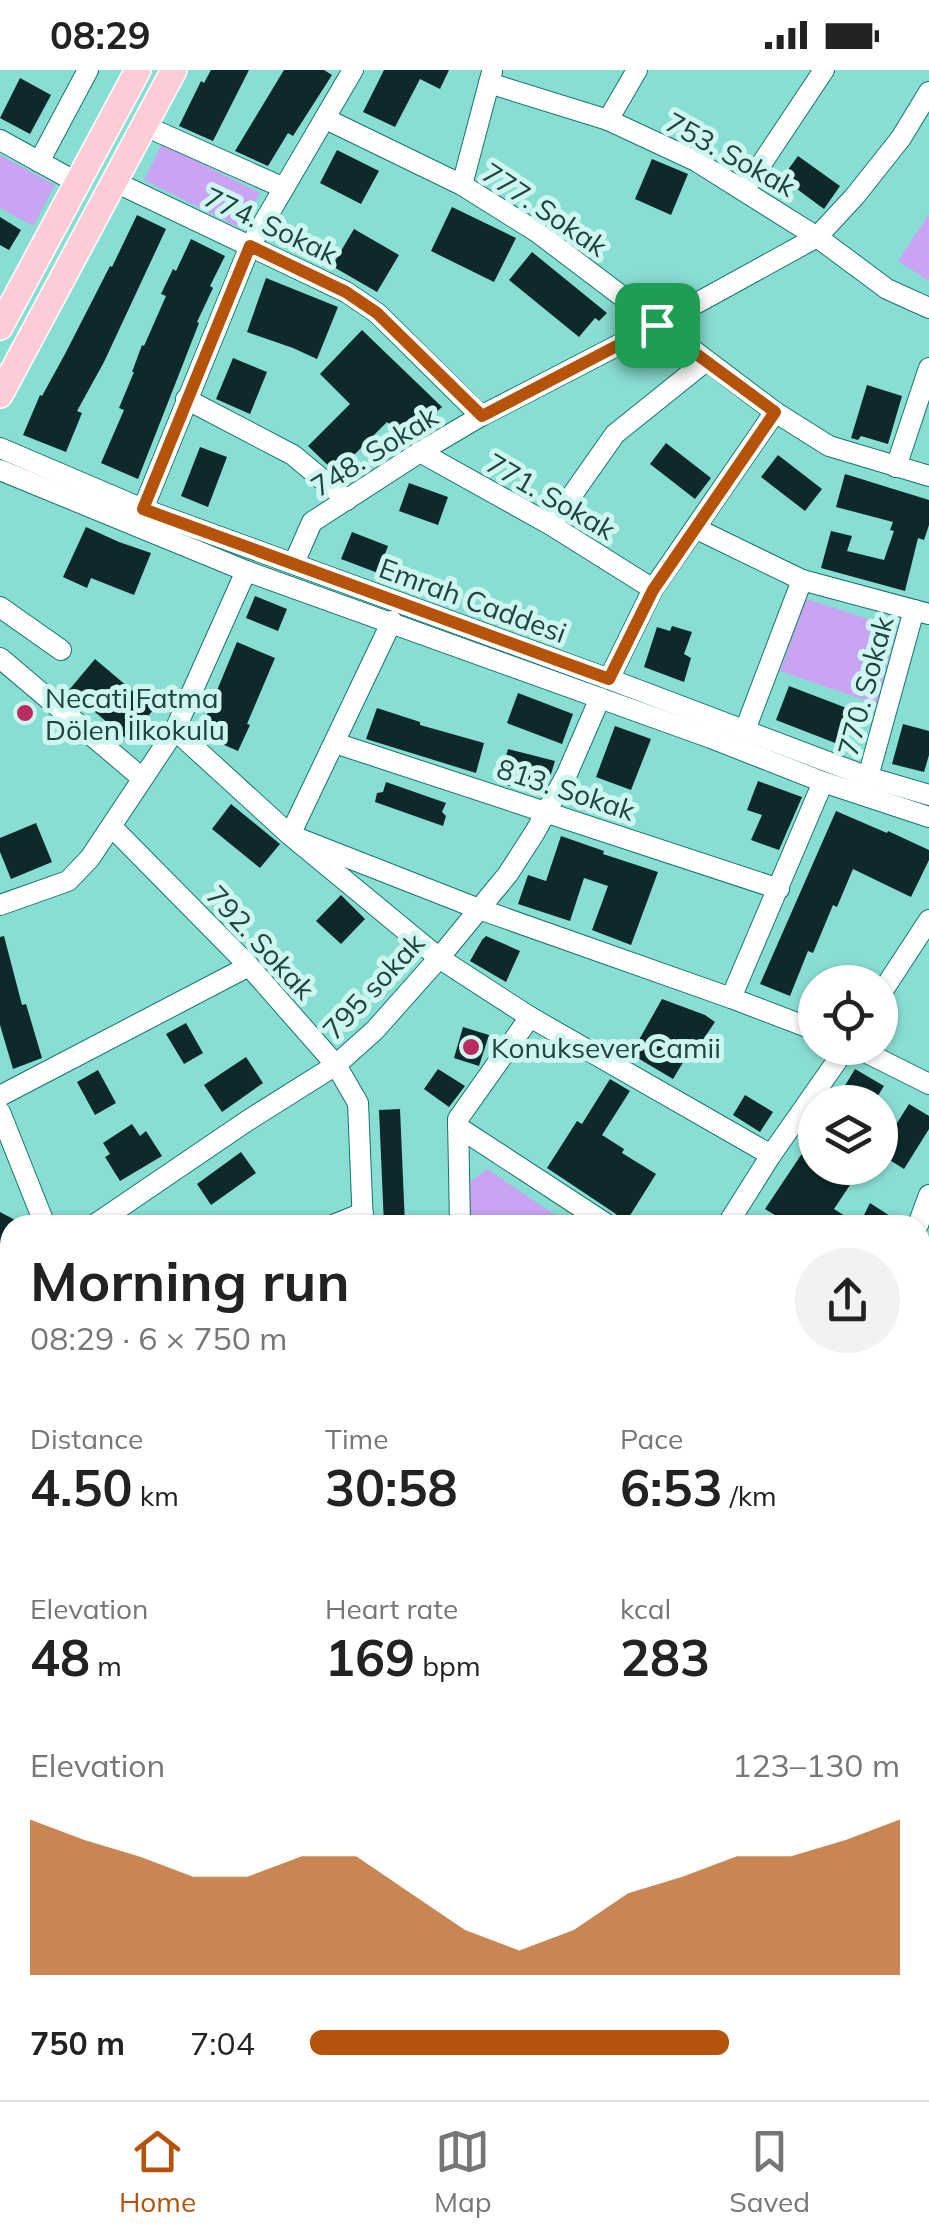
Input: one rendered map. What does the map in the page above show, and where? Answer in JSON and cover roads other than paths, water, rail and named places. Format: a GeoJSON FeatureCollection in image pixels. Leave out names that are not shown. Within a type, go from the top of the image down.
{"type":"FeatureCollection","features":[{"type":"Feature","properties":{"kind":"main road"},"geometry":{"type":"LineString","coordinates":[[0,326],[138,70]]}},
{"type":"Feature","properties":{"kind":"main road"},"geometry":{"type":"LineString","coordinates":[[0,395],[174,70]]}},
{"type":"Feature","properties":{"kind":"street"},"geometry":{"type":"LineString","coordinates":[[39,162],[88,70]]}},
{"type":"Feature","properties":{"kind":"street"},"geometry":{"type":"LineString","coordinates":[[143,509],[250,246],[353,70]]}},
{"type":"Feature","properties":{"kind":"street"},"geometry":{"type":"LineString","coordinates":[[608,120],[637,70]]}},
{"type":"Feature","properties":{"kind":"street"},"geometry":{"type":"LineString","coordinates":[[744,190],[824,70]]}},
{"type":"Feature","properties":{"kind":"street"},"geometry":{"type":"LineString","coordinates":[[462,186],[491,76]]}},
{"type":"Feature","properties":{"kind":"street","name":"753. Sokak"},"geometry":{"type":"LineString","coordinates":[[491,76],[608,120],[696,161],[817,237],[887,289],[929,308]]}},
{"type":"Feature","properties":{"kind":"street","name":"748. Sokak"},"geometry":{"type":"LineString","coordinates":[[294,563],[312,522],[420,452],[817,237],[900,138],[929,92]]}},
{"type":"Feature","properties":{"kind":"street","name":"777. Sokak"},"geometry":{"type":"LineString","coordinates":[[326,118],[462,186],[537,232],[775,412],[830,446],[929,476]]}},
{"type":"Feature","properties":{"kind":"street"},"geometry":{"type":"LineString","coordinates":[[145,126],[284,188]]}},
{"type":"Feature","properties":{"kind":"street"},"geometry":{"type":"LineString","coordinates":[[0,140],[76,182]]}},
{"type":"Feature","properties":{"kind":"street","name":"774. Sokak"},"geometry":{"type":"LineString","coordinates":[[113,181],[346,292],[377,313],[482,416]]}},
{"type":"Feature","properties":{"kind":"street"},"geometry":{"type":"LineString","coordinates":[[552,525],[615,434],[706,361]]}},
{"type":"Feature","properties":{"kind":"street"},"geometry":{"type":"LineString","coordinates":[[896,467],[929,368]]}},
{"type":"Feature","properties":{"kind":"street"},"geometry":{"type":"LineString","coordinates":[[186,399],[293,456],[348,500]]}},
{"type":"Feature","properties":{"kind":"street","name":"795 sokak"},"geometry":{"type":"LineString","coordinates":[[109,1215],[247,1120],[336,1065],[375,1030],[439,958],[508,874],[547,811],[653,590],[775,412]]}},
{"type":"Feature","properties":{"kind":"street","name":"Emrah Caddesi"},"geometry":{"type":"LineString","coordinates":[[0,448],[143,509],[294,563],[605,688],[823,782],[929,817]]}},
{"type":"Feature","properties":{"kind":"street","name":"771. Sokak"},"geometry":{"type":"LineString","coordinates":[[420,452],[552,525],[653,590]]}},
{"type":"Feature","properties":{"kind":"street","name":"Emrah Caddesi"},"geometry":{"type":"LineString","coordinates":[[0,470],[246,570],[392,622],[745,730],[929,796]]}},
{"type":"Feature","properties":{"kind":"street"},"geometry":{"type":"LineString","coordinates":[[695,528],[802,580],[922,612]]}},
{"type":"Feature","properties":{"kind":"street"},"geometry":{"type":"LineString","coordinates":[[0,905],[68,880],[90,858],[175,730],[246,570]]}},
{"type":"Feature","properties":{"kind":"street"},"geometry":{"type":"LineString","coordinates":[[745,730],[802,580]]}},
{"type":"Feature","properties":{"kind":"street"},"geometry":{"type":"LineString","coordinates":[[0,606],[62,650]]}},
{"type":"Feature","properties":{"kind":"street","name":"770. Sokak"},"geometry":{"type":"LineString","coordinates":[[868,777],[922,612]]}},
{"type":"Feature","properties":{"kind":"street"},"geometry":{"type":"LineString","coordinates":[[290,835],[392,622]]}},
{"type":"Feature","properties":{"kind":"street"},"geometry":{"type":"LineString","coordinates":[[0,658],[142,778]]}},
{"type":"Feature","properties":{"kind":"street"},"geometry":{"type":"LineString","coordinates":[[175,730],[290,835],[439,958],[530,1017],[772,1156]]}},
{"type":"Feature","properties":{"kind":"street","name":"813. Sokak"},"geometry":{"type":"LineString","coordinates":[[335,743],[779,889]]}},
{"type":"Feature","properties":{"kind":"street"},"geometry":{"type":"LineString","coordinates":[[731,998],[823,782]]}},
{"type":"Feature","properties":{"kind":"street","name":"792. Sokak"},"geometry":{"type":"LineString","coordinates":[[112,827],[249,966],[336,1065],[358,1103],[363,1215]]}},
{"type":"Feature","properties":{"kind":"street"},"geometry":{"type":"LineString","coordinates":[[290,835],[479,909],[798,1024]]}},
{"type":"Feature","properties":{"kind":"street"},"geometry":{"type":"LineString","coordinates":[[898,967],[929,920]]}},
{"type":"Feature","properties":{"kind":"street"},"geometry":{"type":"LineString","coordinates":[[0,1096],[249,966]]}},
{"type":"Feature","properties":{"kind":"street"},"geometry":{"type":"LineString","coordinates":[[460,1215],[458,1119],[530,1017]]}},
{"type":"Feature","properties":{"kind":"street"},"geometry":{"type":"LineString","coordinates":[[741,1215],[772,1156],[834,1065]]}},
{"type":"Feature","properties":{"kind":"street"},"geometry":{"type":"LineString","coordinates":[[891,1065],[929,1084]]}},
{"type":"Feature","properties":{"kind":"street"},"geometry":{"type":"LineString","coordinates":[[0,1112],[41,1215]]}},
{"type":"Feature","properties":{"kind":"street"},"geometry":{"type":"LineString","coordinates":[[458,1128],[589,1215]]}},
{"type":"Feature","properties":{"kind":"place","name":"Necati Fatma Dölen İlkokulu"},"geometry":{"type":"Point","coordinates":[25,713]}},
{"type":"Feature","properties":{"kind":"place","name":"Konuksever Camii"},"geometry":{"type":"Point","coordinates":[471,1047]}}]}
